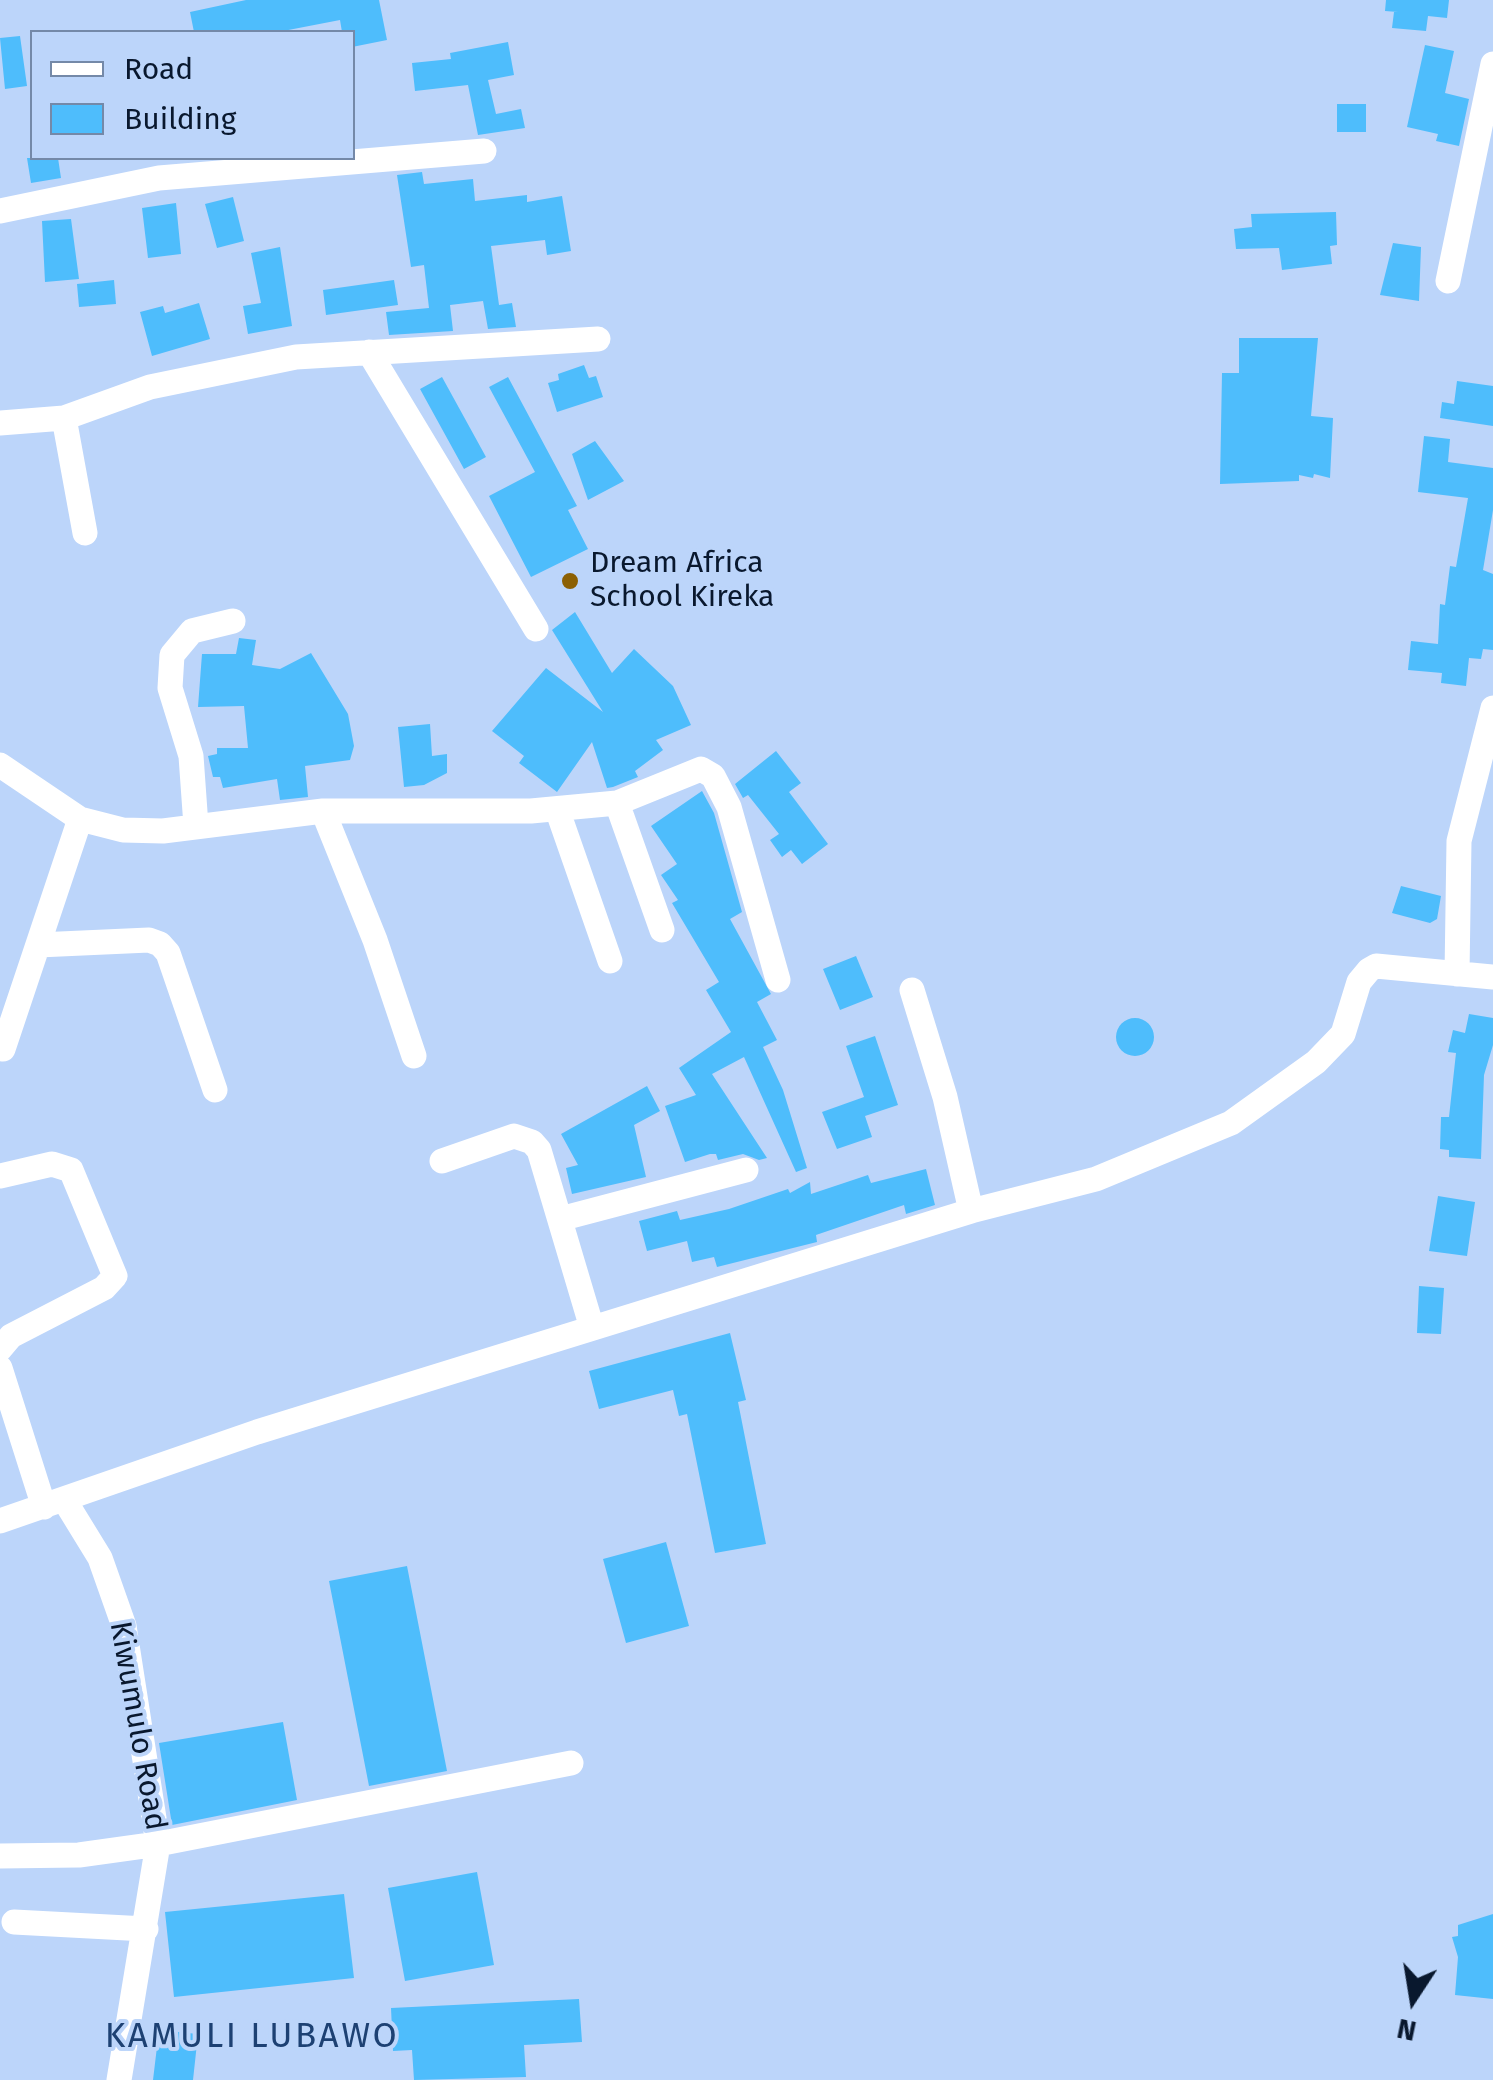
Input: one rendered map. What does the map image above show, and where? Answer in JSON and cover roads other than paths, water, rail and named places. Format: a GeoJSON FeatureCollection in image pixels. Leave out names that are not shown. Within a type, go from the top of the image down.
{"type":"FeatureCollection","features":[{"type":"Feature","properties":{"kind":"street"},"geometry":{"type":"LineString","coordinates":[[1448,281],[1493,64]]}},
{"type":"Feature","properties":{"kind":"street"},"geometry":{"type":"LineString","coordinates":[[0,211],[160,178],[484,151]]}},
{"type":"Feature","properties":{"kind":"street"},"geometry":{"type":"LineString","coordinates":[[0,424],[64,418],[150,387],[296,357],[598,340]]}},
{"type":"Feature","properties":{"kind":"street"},"geometry":{"type":"LineString","coordinates":[[369,352],[536,630]]}},
{"type":"Feature","properties":{"kind":"street"},"geometry":{"type":"LineString","coordinates":[[64,418],[85,533]]}},
{"type":"Feature","properties":{"kind":"street"},"geometry":{"type":"LineString","coordinates":[[196,826],[191,756],[170,688],[172,655],[192,631],[233,620]]}},
{"type":"Feature","properties":{"kind":"street"},"geometry":{"type":"LineString","coordinates":[[1457,974],[1459,841],[1493,708]]}},
{"type":"Feature","properties":{"kind":"street"},"geometry":{"type":"LineString","coordinates":[[0,765],[80,819],[123,830],[196,826],[324,810],[557,809],[616,803],[701,769],[713,776],[729,807],[778,980]]}},
{"type":"Feature","properties":{"kind":"street"},"geometry":{"type":"LineString","coordinates":[[616,803],[662,930]]}},
{"type":"Feature","properties":{"kind":"street"},"geometry":{"type":"LineString","coordinates":[[557,809],[610,961]]}},
{"type":"Feature","properties":{"kind":"street"},"geometry":{"type":"LineString","coordinates":[[324,810],[375,940],[414,1056]]}},
{"type":"Feature","properties":{"kind":"street"},"geometry":{"type":"LineString","coordinates":[[3,1049],[80,819]]}},
{"type":"Feature","properties":{"kind":"street"},"geometry":{"type":"LineString","coordinates":[[38,946],[148,940],[160,944],[168,954],[215,1090]]}},
{"type":"Feature","properties":{"kind":"street"},"geometry":{"type":"LineString","coordinates":[[0,1521],[257,1432],[970,1212],[1096,1179],[1230,1122],[1332,1048],[1343,1034],[1359,982],[1376,966],[1493,977]]}},
{"type":"Feature","properties":{"kind":"street"},"geometry":{"type":"LineString","coordinates":[[912,990],[945,1097],[970,1212]]}},
{"type":"Feature","properties":{"kind":"street"},"geometry":{"type":"LineString","coordinates":[[442,1161],[514,1136],[532,1142],[540,1150],[592,1328]]}},
{"type":"Feature","properties":{"kind":"street"},"geometry":{"type":"LineString","coordinates":[[0,1176],[52,1164],[71,1170],[115,1276],[104,1288],[11,1336],[0,1348]]}},
{"type":"Feature","properties":{"kind":"street"},"geometry":{"type":"LineString","coordinates":[[560,1219],[746,1170]]}},
{"type":"Feature","properties":{"kind":"street","name":"Kiwumulo Road"},"geometry":{"type":"LineString","coordinates":[[0,1368],[55,1504],[100,1558],[124,1626],[158,1844],[120,2080]]}},
{"type":"Feature","properties":{"kind":"street"},"geometry":{"type":"LineString","coordinates":[[0,1856],[79,1855],[158,1844],[571,1763]]}},
{"type":"Feature","properties":{"kind":"street"},"geometry":{"type":"LineString","coordinates":[[14,1922],[146,1929]]}},
{"type":"Feature","properties":{"kind":"place","name":"Dream Africa School Kireka"},"geometry":{"type":"Point","coordinates":[570,581]}},
{"type":"Feature","properties":{"kind":"district","name":"KAMULI LUBAWO"},"geometry":{"type":"Point","coordinates":[252,2037]}}]}
